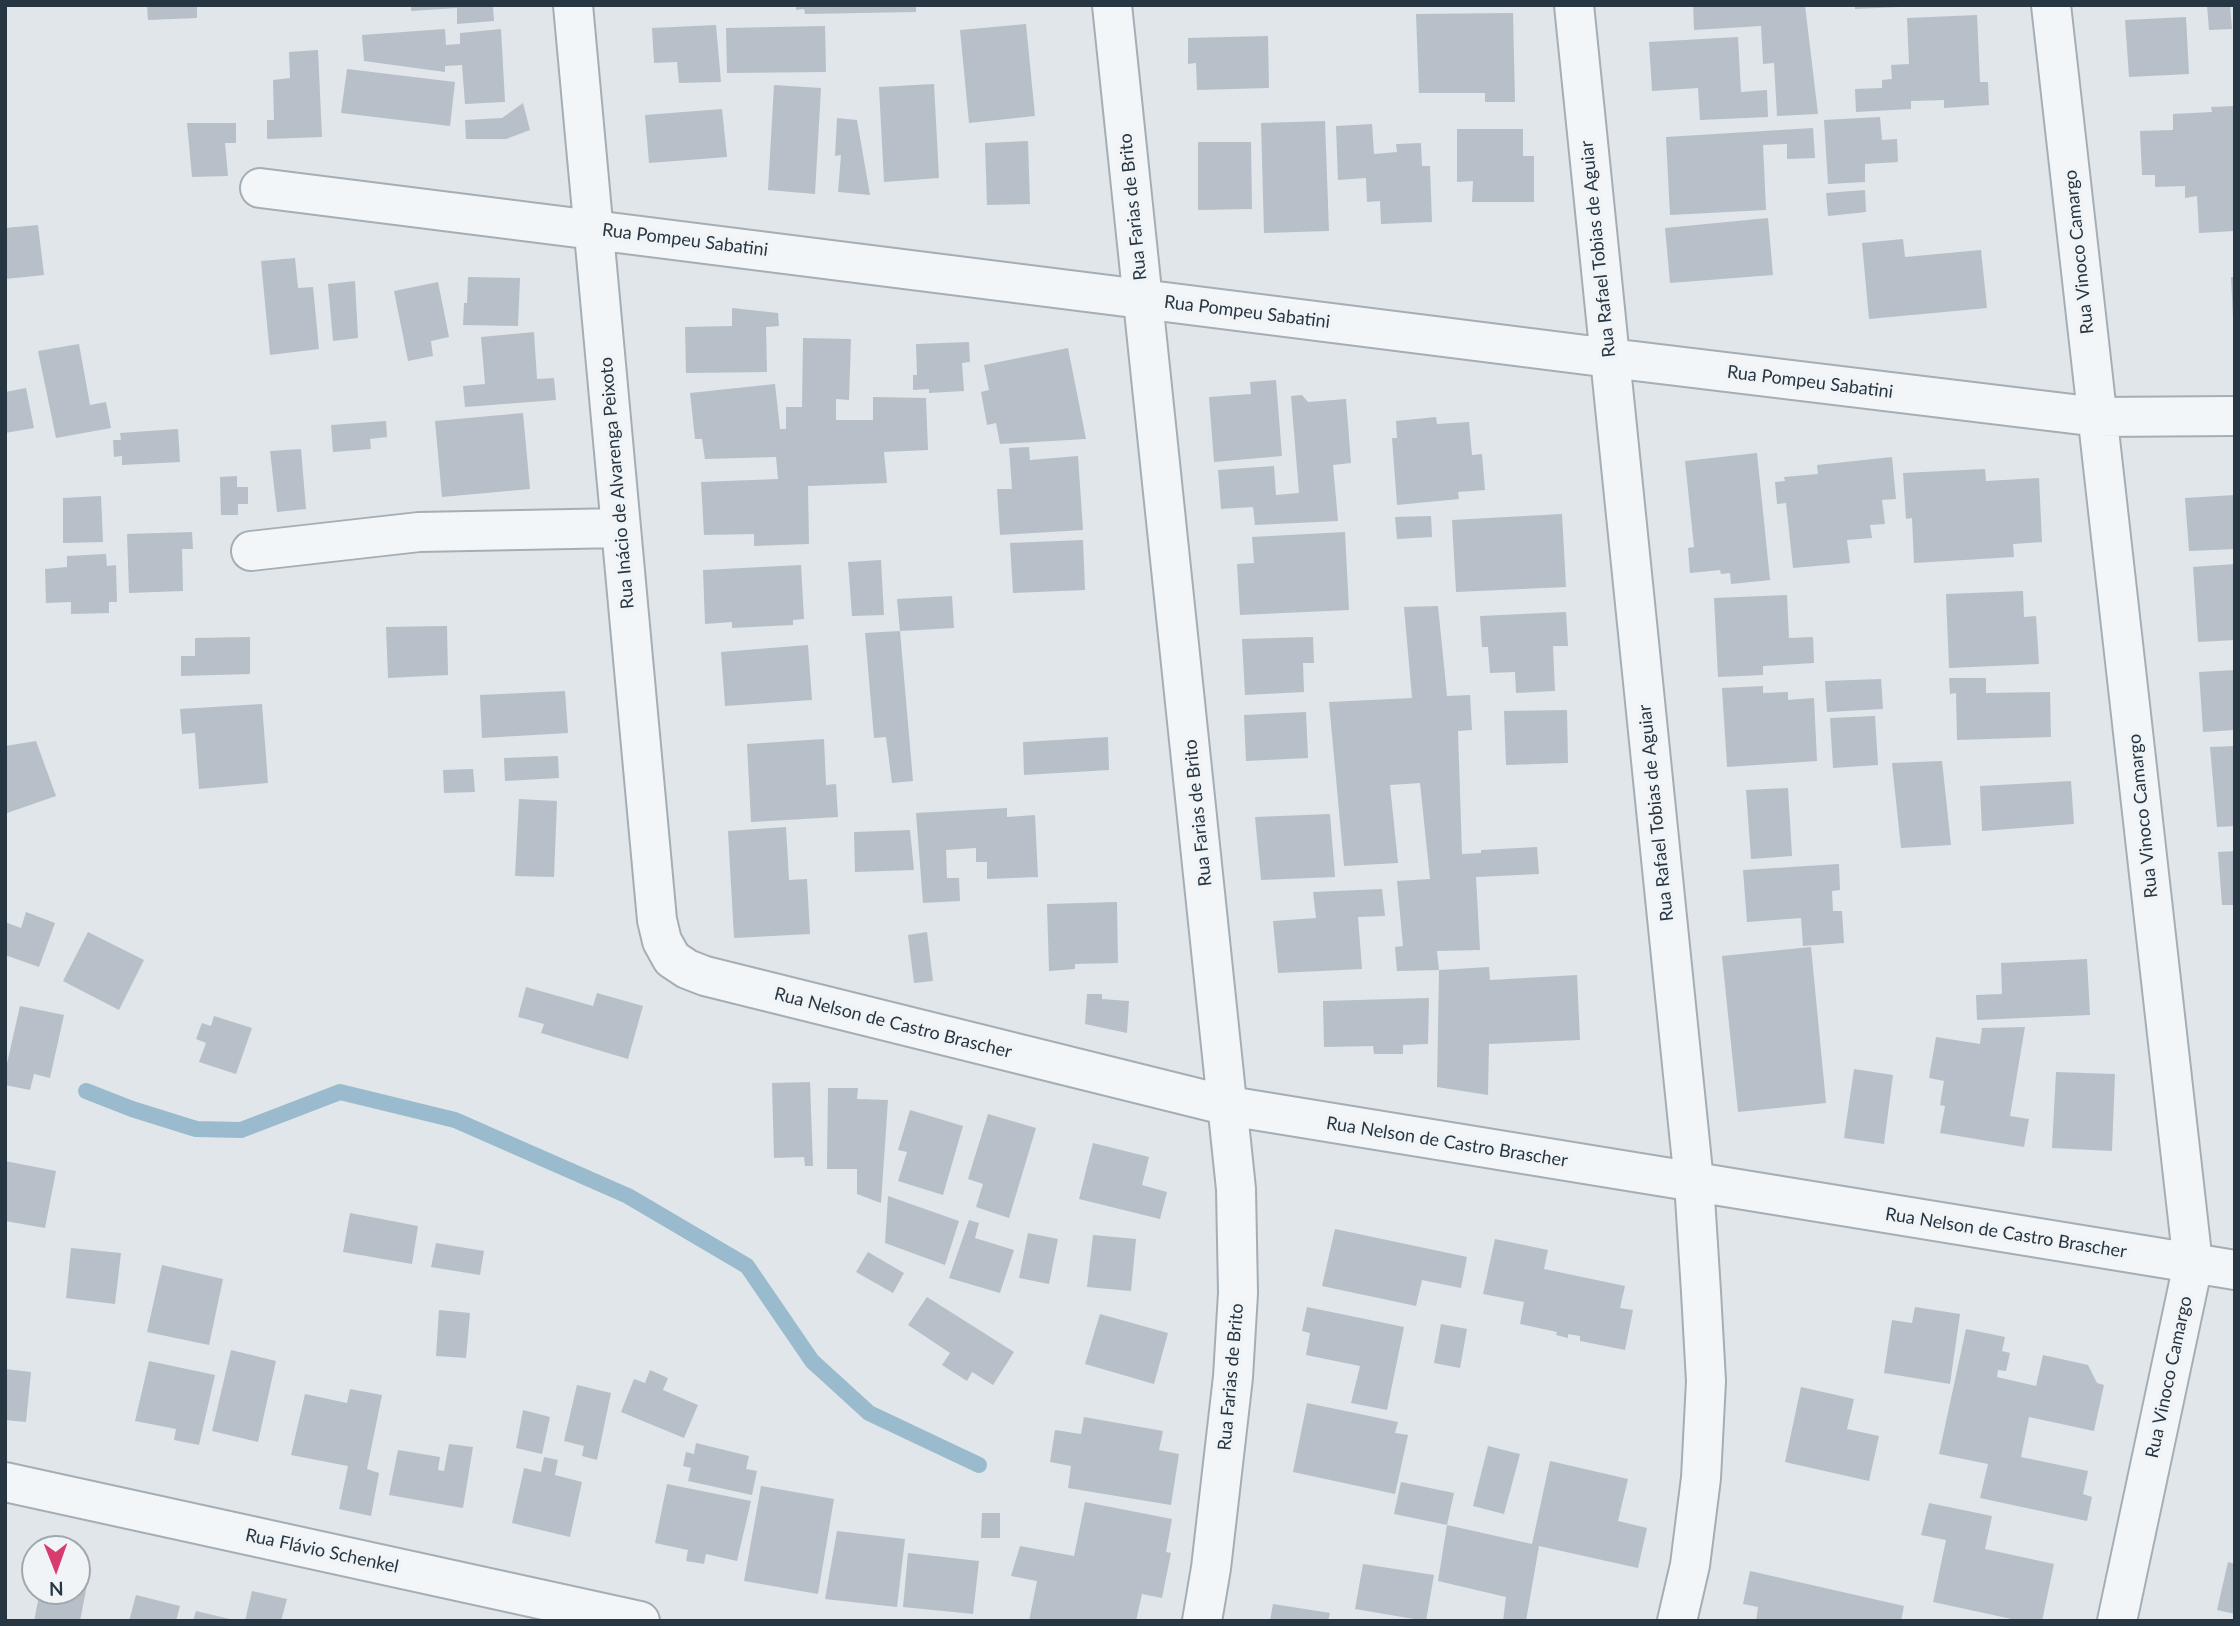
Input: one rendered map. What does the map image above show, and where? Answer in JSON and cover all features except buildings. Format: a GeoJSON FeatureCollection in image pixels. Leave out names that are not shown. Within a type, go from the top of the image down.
{"type":"FeatureCollection","features":[{"type":"Feature","properties":{"kind":"street","name":"Rua Inácio de Alvarenga Peixoto"},"geometry":{"type":"LineString","coordinates":[[573,5],[657,920],[662,941],[671,959]]}},
{"type":"Feature","properties":{"kind":"street","name":"Rua Farias de Brito"},"geometry":{"type":"LineString","coordinates":[[1111,5],[1236,1189],[1237,1317],[1233,1377],[1211,1568],[1202,1621]]}},
{"type":"Feature","properties":{"kind":"street","name":"Rua Rafael Tobias de Aguiar"},"geometry":{"type":"LineString","coordinates":[[1574,5],[1693,1182],[1706,1381],[1701,1478],[1690,1565],[1677,1621]]}},
{"type":"Feature","properties":{"kind":"street","name":"Rua Vinoco Camargo"},"geometry":{"type":"LineString","coordinates":[[2052,5],[2193,1264],[2117,1621]]}},
{"type":"Feature","properties":{"kind":"street","name":"Rua Pompeu Sabatini"},"geometry":{"type":"LineString","coordinates":[[260,188],[2098,417],[2235,416]]}},
{"type":"Feature","properties":{"kind":"street"},"geometry":{"type":"LineString","coordinates":[[251,551],[419,532],[621,528]]}},
{"type":"Feature","properties":{"kind":"street","name":"Rua Nelson de Castro Brascher"},"geometry":{"type":"LineString","coordinates":[[671,959],[705,976],[1229,1106],[2235,1270]]}},
{"type":"Feature","properties":{"kind":"street","name":"Rua Flávio Schenkel"},"geometry":{"type":"LineString","coordinates":[[5,1482],[621,1619]]}},
{"type":"Feature","properties":{"kind":"waterway"},"geometry":{"type":"LineString","coordinates":[[86,1091],[196,1129],[241,1130],[340,1092],[455,1120],[628,1196],[747,1266],[812,1361],[869,1413],[979,1465]]}}]}
